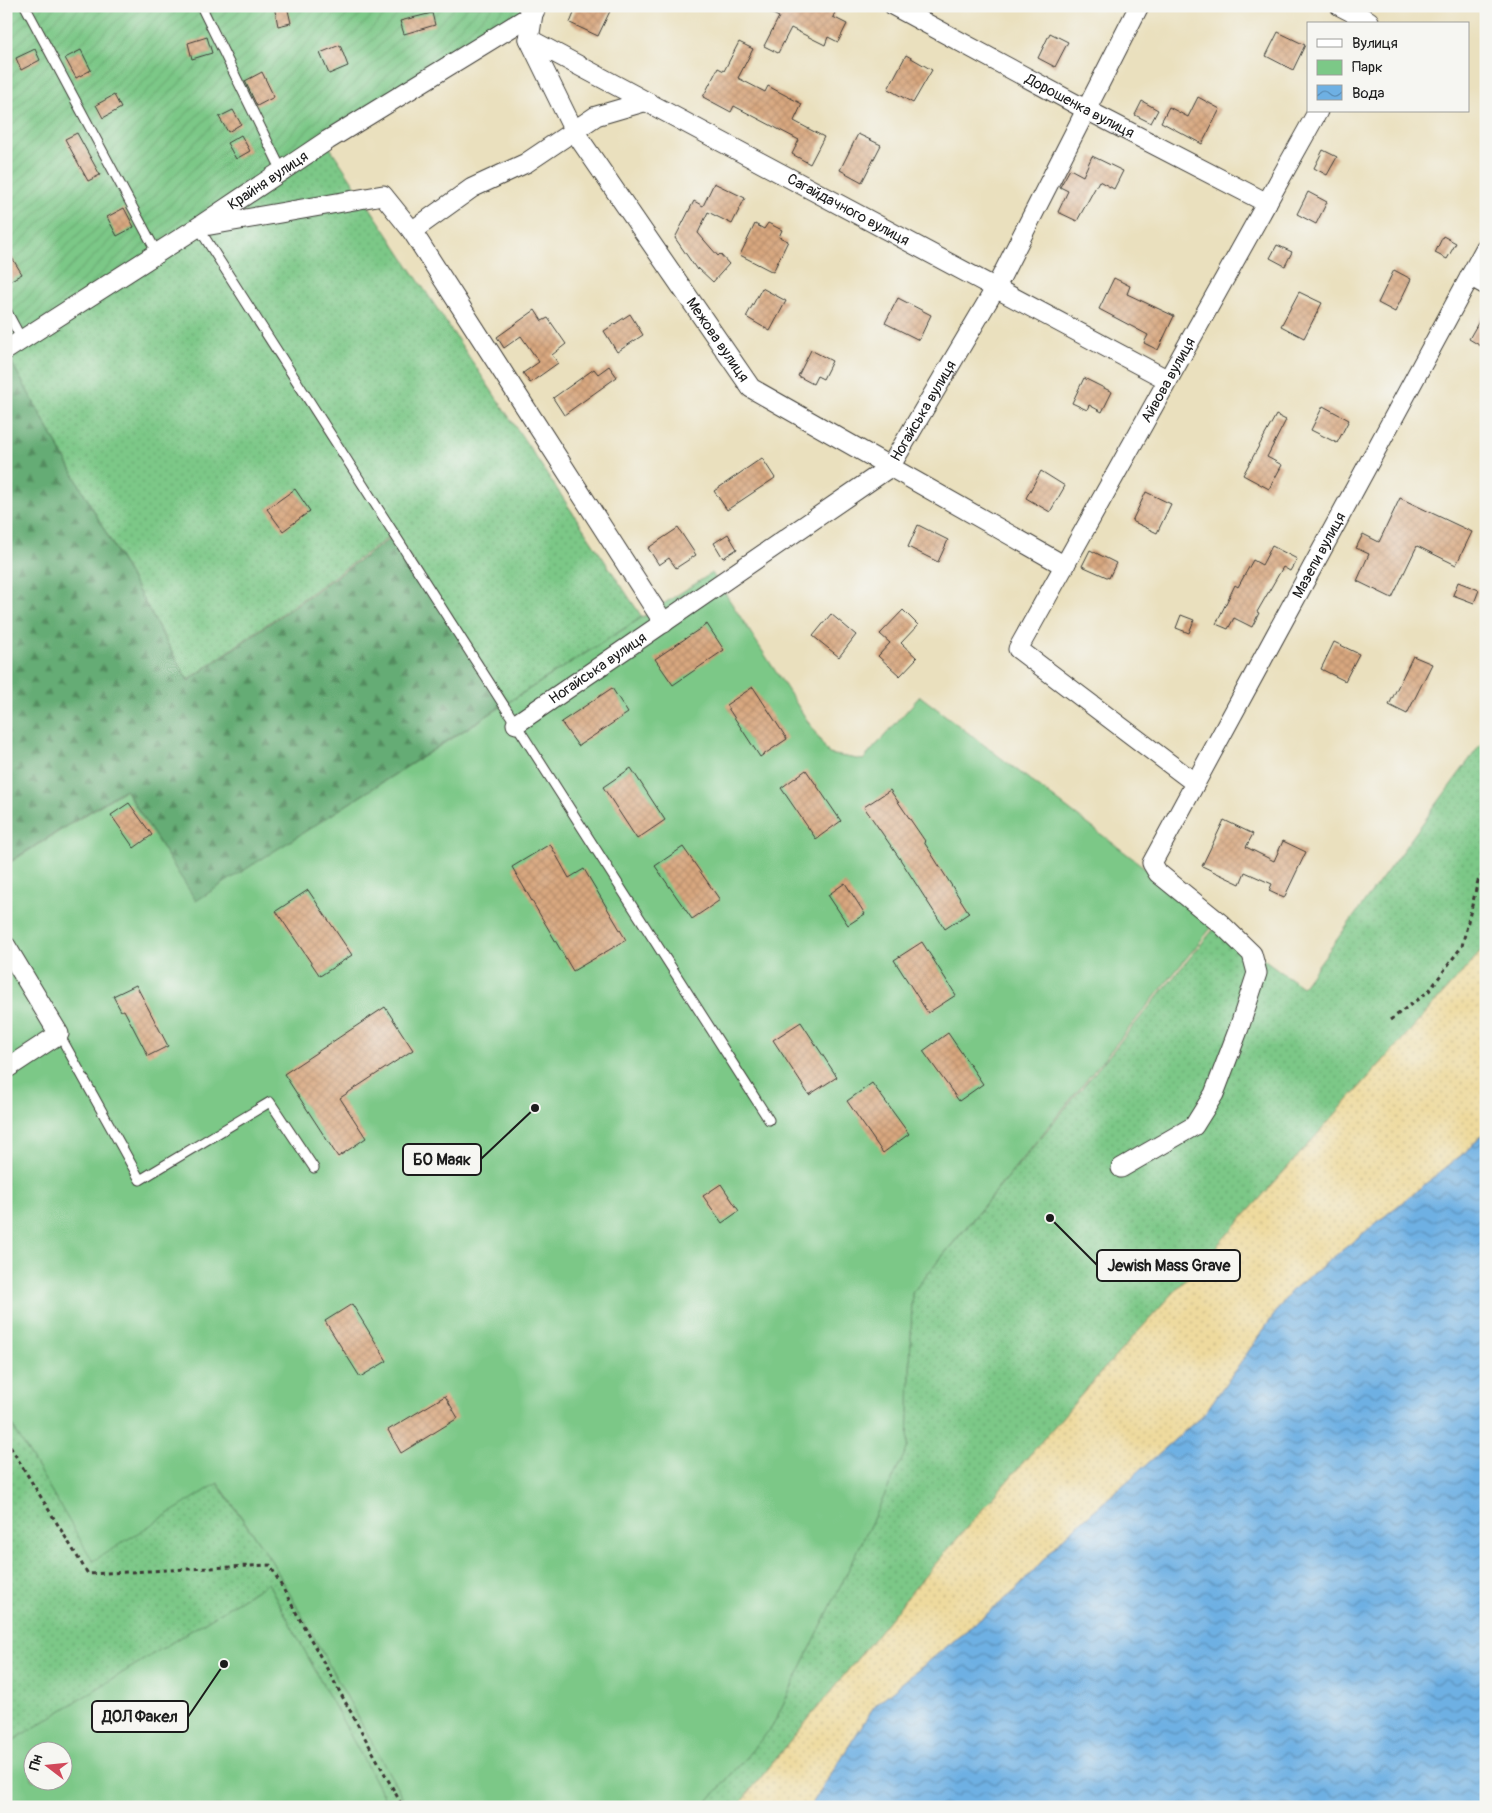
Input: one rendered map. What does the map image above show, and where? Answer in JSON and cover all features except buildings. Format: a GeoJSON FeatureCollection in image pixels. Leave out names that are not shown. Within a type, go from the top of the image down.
{"type":"FeatureCollection","features":[{"type":"Feature","properties":{"kind":"street","name":"Дорошенка вулиця"},"geometry":{"type":"LineString","coordinates":[[894,6],[1085,109],[1267,202]]}},
{"type":"Feature","properties":{"kind":"street","name":"Ногайська вулиця"},"geometry":{"type":"LineString","coordinates":[[516,724],[890,467],[995,288],[1139,6]]}},
{"type":"Feature","properties":{"kind":"street"},"geometry":{"type":"LineString","coordinates":[[1340,6],[1371,17]]}},
{"type":"Feature","properties":{"kind":"street","name":"Крайня вулиця"},"geometry":{"type":"LineString","coordinates":[[14,345],[532,9]]}},
{"type":"Feature","properties":{"kind":"street"},"geometry":{"type":"LineString","coordinates":[[529,39],[532,9]]}},
{"type":"Feature","properties":{"kind":"street","name":"Сагайдачного вулиця"},"geometry":{"type":"LineString","coordinates":[[529,39],[1168,380]]}},
{"type":"Feature","properties":{"kind":"street","name":"Межова вулиця"},"geometry":{"type":"LineString","coordinates":[[529,39],[574,131],[751,388],[1064,566]]}},
{"type":"Feature","properties":{"kind":"street"},"geometry":{"type":"LineString","coordinates":[[412,231],[472,188],[526,163],[596,116],[644,102]]}},
{"type":"Feature","properties":{"kind":"street","name":"Айвова вулиця"},"geometry":{"type":"LineString","coordinates":[[1195,783],[1018,649],[1317,112]]}},
{"type":"Feature","properties":{"kind":"street"},"geometry":{"type":"LineString","coordinates":[[198,227],[383,195],[412,231],[664,623]]}},
{"type":"Feature","properties":{"kind":"street","name":"Мазепи вулиця"},"geometry":{"type":"LineString","coordinates":[[1122,1168],[1194,1126],[1214,1094],[1240,1028],[1257,972],[1252,954],[1220,924],[1158,873],[1152,863],[1195,783],[1478,280],[1486,247]]}},
{"type":"Feature","properties":{"kind":"street"},"geometry":{"type":"LineString","coordinates":[[6,946],[60,1034],[6,1069]]}},
{"type":"Feature","properties":{"kind":"lane"},"geometry":{"type":"LineString","coordinates":[[25,6],[157,253]]}},
{"type":"Feature","properties":{"kind":"lane"},"geometry":{"type":"LineString","coordinates":[[201,6],[282,170]]}},
{"type":"Feature","properties":{"kind":"lane"},"geometry":{"type":"LineString","coordinates":[[198,227],[769,1120]]}},
{"type":"Feature","properties":{"kind":"lane"},"geometry":{"type":"LineString","coordinates":[[6,310],[14,345]]}},
{"type":"Feature","properties":{"kind":"lane"},"geometry":{"type":"LineString","coordinates":[[60,1034],[140,1180],[270,1102],[314,1168]]}},
{"type":"Feature","properties":{"kind":"path"},"geometry":{"type":"LineString","coordinates":[[1390,1020],[1429,991],[1462,946],[1478,881],[1486,869]]}},
{"type":"Feature","properties":{"kind":"path"},"geometry":{"type":"LineString","coordinates":[[6,1440],[88,1574],[270,1565],[403,1807]]}},
{"type":"Feature","properties":{"kind":"green space"},"geometry":{"type":"Polygon","coordinates":[[[6,6],[537,6],[6,350],[6,6]]]}},
{"type":"Feature","properties":{"kind":"green space"},"geometry":{"type":"Polygon","coordinates":[[[327,143],[642,617],[505,704],[395,533],[188,680],[7,354],[327,143]]]}},
{"type":"Feature","properties":{"kind":"green space"},"geometry":{"type":"Polygon","coordinates":[[[7,354],[188,681],[395,535],[503,705],[196,901],[125,789],[6,864],[7,354]]]}},
{"type":"Feature","properties":{"kind":"green space"},"geometry":{"type":"Polygon","coordinates":[[[712,573],[829,754],[863,760],[920,696],[1216,922],[912,1293],[908,1447],[772,1727],[703,1807],[408,1807],[271,1560],[218,1483],[93,1561],[6,1415],[6,865],[125,790],[196,901],[712,573]]]}},
{"type":"Feature","properties":{"kind":"green space"},"geometry":{"type":"Polygon","coordinates":[[[1486,737],[1486,946],[1247,1213],[1104,1369],[919,1583],[737,1807],[703,1807],[772,1727],[908,1447],[912,1293],[1217,925],[1302,987],[1486,737]]]}},
{"type":"Feature","properties":{"kind":"green space"},"geometry":{"type":"Polygon","coordinates":[[[6,1415],[93,1560],[217,1483],[271,1560],[408,1807],[389,1807],[268,1583],[6,1745],[6,1415]]]}},
{"type":"Feature","properties":{"kind":"green space"},"geometry":{"type":"Polygon","coordinates":[[[268,1583],[389,1807],[6,1807],[6,1745],[268,1583]]]}},
{"type":"Feature","properties":{"kind":"sand"},"geometry":{"type":"Polygon","coordinates":[[[1486,946],[1486,1132],[1464,1153],[1291,1291],[1204,1414],[1065,1536],[1015,1591],[875,1705],[810,1807],[737,1807],[919,1583],[1104,1369],[1247,1213],[1486,946]]]}},
{"type":"Feature","properties":{"kind":"water"},"geometry":{"type":"Polygon","coordinates":[[[1486,1132],[1486,1807],[810,1807],[875,1705],[1015,1591],[1065,1536],[1204,1414],[1291,1291],[1464,1153],[1486,1132]]]}},
{"type":"Feature","properties":{"kind":"place","name":"БО Маяк"},"geometry":{"type":"Point","coordinates":[535,1108]}},
{"type":"Feature","properties":{"kind":"place","name":"Jewish Mass Grave"},"geometry":{"type":"Point","coordinates":[1050,1218]}},
{"type":"Feature","properties":{"kind":"place","name":"ДОЛ Факел"},"geometry":{"type":"Point","coordinates":[224,1664]}}]}
